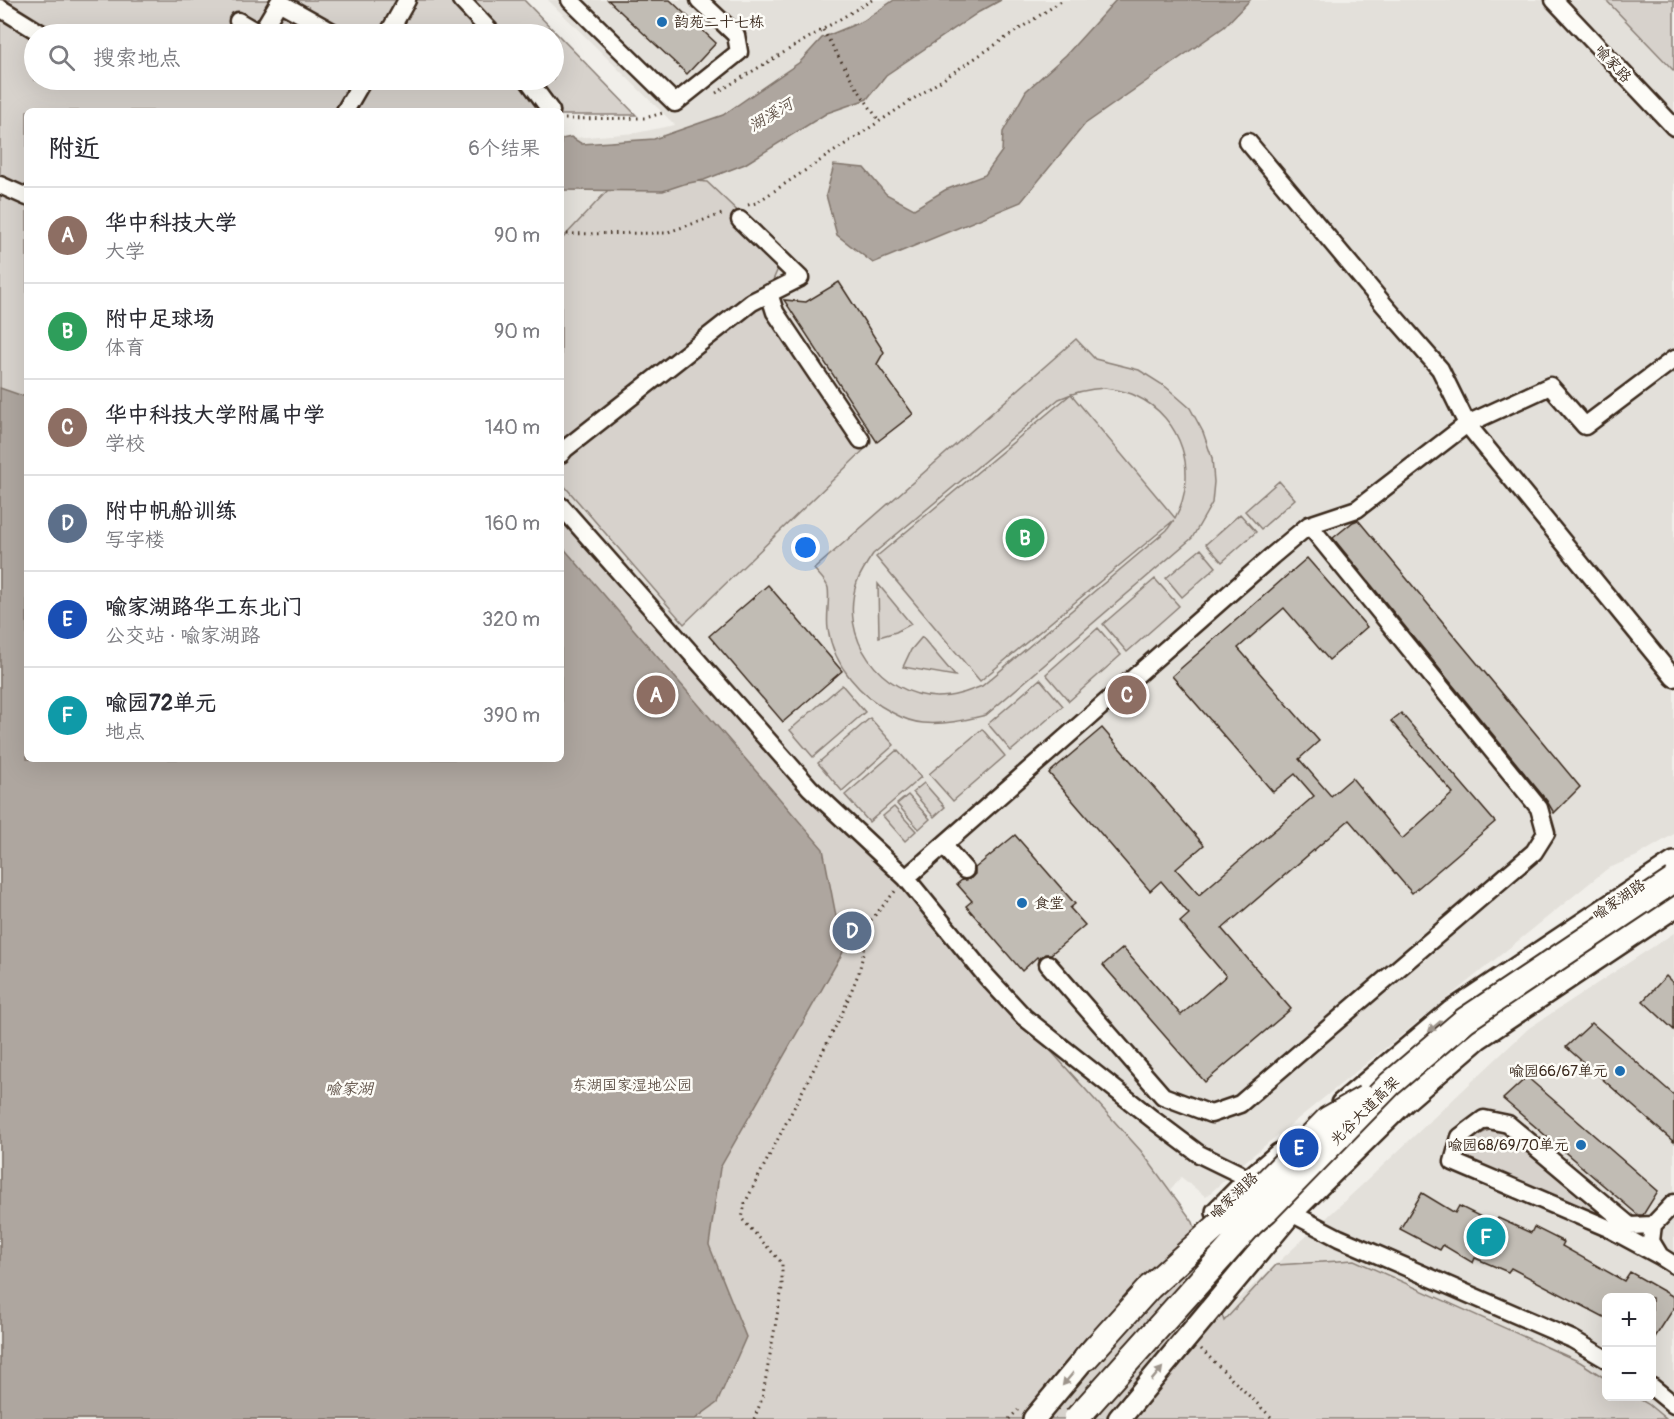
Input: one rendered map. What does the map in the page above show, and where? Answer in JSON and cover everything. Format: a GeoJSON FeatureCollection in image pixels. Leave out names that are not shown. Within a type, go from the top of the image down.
{"type":"FeatureCollection","features":[{"type":"Feature","properties":{"kind":"highway","name":"光谷大道高架"},"geometry":{"type":"LineString","coordinates":[[1076,1419],[1252,1223],[1390,1084],[1465,1020],[1674,880]]}},
{"type":"Feature","properties":{"kind":"highway","name":"光谷大道高架"},"geometry":{"type":"LineString","coordinates":[[1096,1419],[1258,1229],[1273,1217],[1397,1090],[1471,1027],[1674,891]]}},
{"type":"Feature","properties":{"kind":"highway"},"geometry":{"type":"LineString","coordinates":[[1086,1358],[1150,1287],[1266,1182],[1328,1119],[1390,1084]]}},
{"type":"Feature","properties":{"kind":"main road","name":"喻家湖路"},"geometry":{"type":"LineString","coordinates":[[1034,1419],[1086,1358],[1137,1292],[1248,1181],[1450,1012],[1674,863]]}},
{"type":"Feature","properties":{"kind":"main road"},"geometry":{"type":"LineString","coordinates":[[1119,1419],[1291,1213],[1406,1100],[1478,1038],[1674,907]]}},
{"type":"Feature","properties":{"kind":"street"},"geometry":{"type":"LineString","coordinates":[[394,24],[407,0]]}},
{"type":"Feature","properties":{"kind":"street"},"geometry":{"type":"LineString","coordinates":[[460,0],[483,24]]}},
{"type":"Feature","properties":{"kind":"street"},"geometry":{"type":"LineString","coordinates":[[581,4],[675,103],[739,52],[736,35],[699,0]]}},
{"type":"Feature","properties":{"kind":"street","name":"喻家路"},"geometry":{"type":"LineString","coordinates":[[1556,1],[1674,127]]}},
{"type":"Feature","properties":{"kind":"street"},"geometry":{"type":"LineString","coordinates":[[266,24],[279,2],[318,24]]}},
{"type":"Feature","properties":{"kind":"street"},"geometry":{"type":"LineString","coordinates":[[0,8],[26,24]]}},
{"type":"Feature","properties":{"kind":"street"},"geometry":{"type":"LineString","coordinates":[[238,21],[243,24]]}},
{"type":"Feature","properties":{"kind":"street"},"geometry":{"type":"LineString","coordinates":[[347,108],[357,90]]}},
{"type":"Feature","properties":{"kind":"street"},"geometry":{"type":"LineString","coordinates":[[535,90],[549,108]]}},
{"type":"Feature","properties":{"kind":"street"},"geometry":{"type":"LineString","coordinates":[[1248,142],[1440,369],[1467,424],[1674,678]]}},
{"type":"Feature","properties":{"kind":"street"},"geometry":{"type":"LineString","coordinates":[[0,185],[24,196]]}},
{"type":"Feature","properties":{"kind":"street"},"geometry":{"type":"LineString","coordinates":[[564,450],[752,302],[800,278],[739,212]]}},
{"type":"Feature","properties":{"kind":"street"},"geometry":{"type":"LineString","coordinates":[[769,293],[775,312],[861,440]]}},
{"type":"Feature","properties":{"kind":"street"},"geometry":{"type":"LineString","coordinates":[[906,878],[1309,525],[1358,509],[1467,424],[1550,386],[1585,426],[1674,359]]}},
{"type":"Feature","properties":{"kind":"street"},"geometry":{"type":"LineString","coordinates":[[564,509],[810,788],[906,878],[986,976],[1024,1017],[1199,1154],[1238,1173],[1291,1213],[1339,1238],[1572,1339],[1602,1357]]}},
{"type":"Feature","properties":{"kind":"street"},"geometry":{"type":"LineString","coordinates":[[1048,964],[1163,1096],[1211,1114],[1240,1104],[1534,852],[1546,833],[1539,808],[1309,525]]}},
{"type":"Feature","properties":{"kind":"street"},"geometry":{"type":"LineString","coordinates":[[944,846],[965,870]]}},
{"type":"Feature","properties":{"kind":"street"},"geometry":{"type":"LineString","coordinates":[[1653,1226],[1630,1226],[1508,1124],[1484,1119],[1460,1137],[1453,1162],[1608,1228],[1667,1260]]}},
{"type":"Feature","properties":{"kind":"street"},"geometry":{"type":"LineString","coordinates":[[1667,1260],[1652,1241],[1653,1226],[1674,1203]]}},
{"type":"Feature","properties":{"kind":"street"},"geometry":{"type":"LineString","coordinates":[[1656,1390],[1674,1405]]}},
{"type":"Feature","properties":{"kind":"path"},"geometry":{"type":"LineString","coordinates":[[564,234],[665,233],[739,212],[1063,0]]}},
{"type":"Feature","properties":{"kind":"path"},"geometry":{"type":"LineString","coordinates":[[823,30],[879,121]]}},
{"type":"Feature","properties":{"kind":"path"},"geometry":{"type":"LineString","coordinates":[[754,1419],[762,1399],[782,1288],[782,1263],[742,1219],[746,1203],[842,1014],[859,972],[871,920],[906,878]]}},
{"type":"Feature","properties":{"kind":"path"},"geometry":{"type":"LineString","coordinates":[[1189,1337],[1273,1419]]}},
{"type":"Feature","properties":{"kind":"shaded area"},"geometry":{"type":"Polygon","coordinates":[[[548,0],[1674,0],[1674,834],[1637,856],[1607,869],[1242,1164],[1206,1197],[1181,1177],[971,1419],[0,1419],[0,378],[24,717],[24,762],[564,762],[564,139],[636,133],[675,125],[548,0]]]}},
{"type":"Feature","properties":{"kind":"shaded area"},"geometry":{"type":"Polygon","coordinates":[[[1674,933],[1674,1419],[1273,1419],[1195,1339],[1529,1028],[1674,933]]]}},
{"type":"Feature","properties":{"kind":"green space","name":"喻家湖"},"geometry":{"type":"Polygon","coordinates":[[[0,0],[524,0],[547,24],[24,24],[24,90],[564,90],[564,41],[636,115],[564,115],[564,108],[24,108],[24,762],[564,762],[564,510],[1141,1151],[1193,1222],[1224,1321],[1276,1265],[1354,1260],[1580,1362],[1602,1376],[1602,1401],[1643,1401],[1666,1419],[0,1419],[0,0]]]}},
{"type":"Feature","properties":{"kind":"green space"},"geometry":{"type":"Polygon","coordinates":[[[1606,0],[1674,0],[1674,71],[1606,0]]]}},
{"type":"Feature","properties":{"kind":"green space"},"geometry":{"type":"Polygon","coordinates":[[[623,174],[707,182],[784,255],[770,287],[871,443],[684,624],[564,485],[564,237],[623,174]]]}},
{"type":"Feature","properties":{"kind":"green space"},"geometry":{"type":"Polygon","coordinates":[[[1076,339],[1095,359],[1139,370],[1166,387],[1190,408],[1203,432],[1212,458],[1214,482],[1212,503],[1192,538],[986,715],[947,723],[919,722],[896,715],[870,698],[850,678],[836,655],[828,629],[828,588],[814,569],[1076,339]],[[1105,388],[1071,394],[1175,518],[1186,483],[1186,466],[1175,433],[1165,418],[1152,406],[1125,392],[1105,388]],[[1071,394],[1059,399],[873,554],[857,582],[853,603],[853,623],[868,659],[898,686],[916,694],[949,696],[982,686],[1167,530],[1174,520],[980,681],[876,557],[1071,394]]]}},
{"type":"Feature","properties":{"kind":"green space"},"geometry":{"type":"Polygon","coordinates":[[[1279,481],[1295,499],[1261,529],[1245,511],[1279,481]]]}},
{"type":"Feature","properties":{"kind":"green space"},"geometry":{"type":"Polygon","coordinates":[[[1240,514],[1256,532],[1222,562],[1206,544],[1240,514]]]}},
{"type":"Feature","properties":{"kind":"green space"},"geometry":{"type":"Polygon","coordinates":[[[1201,549],[1216,567],[1182,597],[1166,578],[1201,549]]]}},
{"type":"Feature","properties":{"kind":"green space"},"geometry":{"type":"Polygon","coordinates":[[[1155,579],[1179,606],[1127,652],[1103,624],[1155,579]]]}},
{"type":"Feature","properties":{"kind":"green space"},"geometry":{"type":"Polygon","coordinates":[[[878,584],[911,624],[879,637],[878,584]]]}},
{"type":"Feature","properties":{"kind":"green space"},"geometry":{"type":"Polygon","coordinates":[[[1098,628],[1121,655],[1069,701],[1046,674],[1098,628]]]}},
{"type":"Feature","properties":{"kind":"green space"},"geometry":{"type":"Polygon","coordinates":[[[922,637],[955,676],[903,667],[911,650],[922,637]]]}},
{"type":"Feature","properties":{"kind":"green space"},"geometry":{"type":"Polygon","coordinates":[[[1040,679],[1063,706],[1011,751],[988,724],[1040,679]]]}},
{"type":"Feature","properties":{"kind":"green space"},"geometry":{"type":"Polygon","coordinates":[[[842,685],[865,712],[813,757],[790,730],[842,685]]]}},
{"type":"Feature","properties":{"kind":"green space"},"geometry":{"type":"Polygon","coordinates":[[[870,718],[894,745],[842,791],[818,763],[870,718]]]}},
{"type":"Feature","properties":{"kind":"green space"},"geometry":{"type":"Polygon","coordinates":[[[982,729],[1005,756],[953,801],[929,774],[982,729]]]}},
{"type":"Feature","properties":{"kind":"green space"},"geometry":{"type":"Polygon","coordinates":[[[897,750],[921,777],[869,822],[845,795],[897,750]]]}},
{"type":"Feature","properties":{"kind":"green space"},"geometry":{"type":"Polygon","coordinates":[[[924,783],[945,807],[934,817],[913,792],[924,783]]]}},
{"type":"Feature","properties":{"kind":"green space"},"geometry":{"type":"Polygon","coordinates":[[[908,795],[930,819],[919,829],[897,804],[908,795]]]}},
{"type":"Feature","properties":{"kind":"green space"},"geometry":{"type":"Polygon","coordinates":[[[894,807],[916,831],[905,841],[883,816],[894,807]]]}},
{"type":"Feature","properties":{"kind":"green space"},"geometry":{"type":"Polygon","coordinates":[[[1496,1127],[1614,1225],[1463,1158],[1469,1139],[1496,1127]]]}},
{"type":"Feature","properties":{"kind":"water","name":"湖溪河"},"geometry":{"type":"Polygon","coordinates":[[[894,0],[1001,0],[979,12],[886,75],[867,99],[827,113],[745,164],[704,180],[663,191],[564,190],[564,138],[571,137],[582,144],[654,139],[723,115],[800,62],[822,38],[863,21],[894,0]]]}},
{"type":"Feature","properties":{"kind":"water"},"geometry":{"type":"Polygon","coordinates":[[[1116,0],[1250,0],[1224,27],[1085,124],[1021,202],[873,263],[837,235],[826,195],[834,165],[864,168],[886,194],[914,209],[945,190],[985,175],[1002,151],[1003,132],[1026,91],[1066,55],[1116,0]]]}},
{"type":"Feature","properties":{"kind":"water","name":"喻家湖"},"geometry":{"type":"Polygon","coordinates":[[[0,388],[24,396],[24,762],[564,762],[564,548],[823,849],[843,952],[720,1168],[709,1245],[746,1337],[717,1403],[695,1419],[0,1419],[0,388]]]}},
{"type":"Feature","properties":{"kind":"building","name":"韵苑二十七栋"},"geometry":{"type":"Polygon","coordinates":[[[608,0],[670,0],[716,43],[687,74],[608,0]]]}},
{"type":"Feature","properties":{"kind":"building"},"geometry":{"type":"Polygon","coordinates":[[[839,282],[884,352],[877,364],[913,414],[877,442],[784,300],[806,302],[839,282]]]}},
{"type":"Feature","properties":{"kind":"building"},"geometry":{"type":"Polygon","coordinates":[[[1358,520],[1580,787],[1554,813],[1547,801],[1333,538],[1358,520]]]}},
{"type":"Feature","properties":{"kind":"building"},"geometry":{"type":"Polygon","coordinates":[[[1307,558],[1367,627],[1329,660],[1284,608],[1238,648],[1319,741],[1299,759],[1331,796],[1352,778],[1402,839],[1453,793],[1391,721],[1401,713],[1495,822],[1412,893],[1349,820],[1222,929],[1291,1009],[1205,1082],[1103,965],[1123,948],[1181,1015],[1226,976],[1180,922],[1189,914],[1161,881],[1150,891],[1049,773],[1102,728],[1204,845],[1176,869],[1199,895],[1314,796],[1295,774],[1273,792],[1172,676],[1307,558]]]}},
{"type":"Feature","properties":{"kind":"building"},"geometry":{"type":"Polygon","coordinates":[[[768,585],[842,671],[783,722],[709,636],[768,585]]]}},
{"type":"Feature","properties":{"kind":"building","name":"食堂"},"geometry":{"type":"Polygon","coordinates":[[[1015,835],[1075,904],[1070,908],[1085,925],[1051,954],[1045,954],[1039,959],[1037,957],[1022,971],[966,906],[972,901],[957,884],[971,878],[975,874],[975,868],[1015,835]]]}},
{"type":"Feature","properties":{"kind":"building"},"geometry":{"type":"Polygon","coordinates":[[[1666,976],[1674,984],[1674,1030],[1643,1001],[1666,976]]]}},
{"type":"Feature","properties":{"kind":"building","name":"喻园66/67单元"},"geometry":{"type":"Polygon","coordinates":[[[1592,1023],[1674,1095],[1674,1142],[1566,1047],[1592,1023]]]}},
{"type":"Feature","properties":{"kind":"building","name":"喻园68/69/70单元"},"geometry":{"type":"Polygon","coordinates":[[[1527,1077],[1658,1191],[1643,1215],[1638,1215],[1503,1099],[1527,1077]]]}},
{"type":"Feature","properties":{"kind":"building"},"geometry":{"type":"Polygon","coordinates":[[[1422,1193],[1455,1213],[1459,1206],[1495,1224],[1498,1218],[1531,1233],[1534,1227],[1564,1242],[1562,1246],[1624,1281],[1630,1272],[1674,1297],[1674,1308],[1656,1336],[1656,1293],[1602,1293],[1602,1316],[1511,1268],[1508,1272],[1475,1258],[1473,1263],[1443,1245],[1440,1250],[1400,1229],[1422,1193]]]}},
{"type":"Feature","properties":{"kind":"place","name":"韵苑二十七栋"},"geometry":{"type":"Point","coordinates":[662,22]}},
{"type":"Feature","properties":{"kind":"place","name":"附中足球场"},"geometry":{"type":"Point","coordinates":[1025,538]}},
{"type":"Feature","properties":{"kind":"place","name":"华中科技大学"},"geometry":{"type":"Point","coordinates":[656,695]}},
{"type":"Feature","properties":{"kind":"place","name":"华中科技大学附属中学"},"geometry":{"type":"Point","coordinates":[1127,695]}},
{"type":"Feature","properties":{"kind":"place","name":"食堂"},"geometry":{"type":"Point","coordinates":[1022,903]}},
{"type":"Feature","properties":{"kind":"place","name":"附中帆船训练"},"geometry":{"type":"Point","coordinates":[852,931]}},
{"type":"Feature","properties":{"kind":"place","name":"喻园66/67单元"},"geometry":{"type":"Point","coordinates":[1620,1071]}},
{"type":"Feature","properties":{"kind":"place","name":"喻园68/69/70单元"},"geometry":{"type":"Point","coordinates":[1581,1145]}},
{"type":"Feature","properties":{"kind":"place","name":"喻家湖路华工东北门"},"geometry":{"type":"Point","coordinates":[1299,1148]}},
{"type":"Feature","properties":{"kind":"place","name":"喻园72单元"},"geometry":{"type":"Point","coordinates":[1486,1237]}},
{"type":"Feature","properties":{"kind":"park label","name":"东湖国家湿地公园"},"geometry":{"type":"Point","coordinates":[632,1085]}}]}
